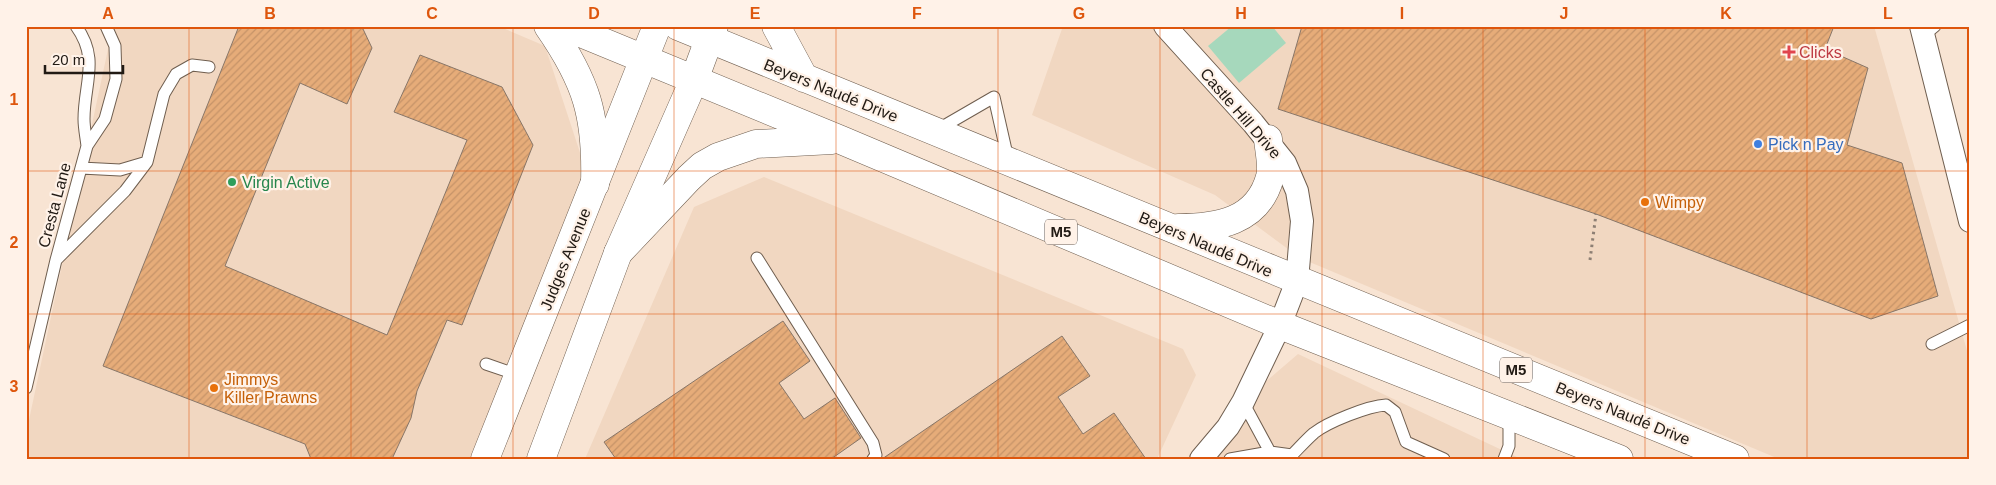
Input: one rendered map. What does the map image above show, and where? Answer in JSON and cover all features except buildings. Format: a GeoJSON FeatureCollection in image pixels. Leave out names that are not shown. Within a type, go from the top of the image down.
{"type":"FeatureCollection","features":[{"type":"Feature","properties":{"kind":"main road"},"geometry":{"type":"LineString","coordinates":[[548,26],[573,64],[588,99],[596,146],[595,184]]}},
{"type":"Feature","properties":{"kind":"main road","name":"M5"},"geometry":{"type":"LineString","coordinates":[[564,26],[842,140],[1280,325],[1619,459]]}},
{"type":"Feature","properties":{"kind":"main road","name":"Judges Avenue"},"geometry":{"type":"LineString","coordinates":[[485,459],[657,26]]}},
{"type":"Feature","properties":{"kind":"main road","name":"Beyers Naudé Drive"},"geometry":{"type":"LineString","coordinates":[[678,26],[711,33],[804,78],[933,132],[1735,459]]}},
{"type":"Feature","properties":{"kind":"main road"},"geometry":{"type":"LineString","coordinates":[[776,26],[804,78]]}},
{"type":"Feature","properties":{"kind":"main road"},"geometry":{"type":"LineString","coordinates":[[541,459],[618,253],[694,80],[711,33]]}},
{"type":"Feature","properties":{"kind":"main road"},"geometry":{"type":"LineString","coordinates":[[1169,228],[1207,228],[1233,222],[1259,202],[1271,176],[1268,139]]}},
{"type":"Feature","properties":{"kind":"main road"},"geometry":{"type":"LineString","coordinates":[[618,253],[684,182],[702,166],[718,156],[770,142],[842,140]]}},
{"type":"Feature","properties":{"kind":"street","name":"Castle Hill Drive"},"geometry":{"type":"LineString","coordinates":[[1165,26],[1268,139],[1285,163],[1297,190],[1302,221],[1297,281],[1280,325]]}},
{"type":"Feature","properties":{"kind":"street"},"geometry":{"type":"LineString","coordinates":[[1927,29],[1970,221]]}},
{"type":"Feature","properties":{"kind":"street"},"geometry":{"type":"LineString","coordinates":[[1201,459],[1228,427],[1243,402],[1280,325]]}},
{"type":"Feature","properties":{"kind":"lane","name":"Cresta Lane"},"geometry":{"type":"LineString","coordinates":[[76,26],[85,41],[90,58],[84,119],[87,146]]}},
{"type":"Feature","properties":{"kind":"lane","name":"Cresta Lane"},"geometry":{"type":"LineString","coordinates":[[27,382],[56,260],[87,146],[104,119],[116,79],[115,46],[106,26]]}},
{"type":"Feature","properties":{"kind":"lane"},"geometry":{"type":"LineString","coordinates":[[56,260],[124,191],[148,162],[162,100],[172,80],[182,70],[192,65],[209,67]]}},
{"type":"Feature","properties":{"kind":"lane"},"geometry":{"type":"LineString","coordinates":[[933,132],[994,97],[1008,162]]}},
{"type":"Feature","properties":{"kind":"lane"},"geometry":{"type":"LineString","coordinates":[[81,168],[120,170],[148,162]]}},
{"type":"Feature","properties":{"kind":"lane"},"geometry":{"type":"LineString","coordinates":[[756,258],[873,442],[876,455],[873,459]]}},
{"type":"Feature","properties":{"kind":"lane"},"geometry":{"type":"LineString","coordinates":[[1932,344],[1970,325]]}},
{"type":"Feature","properties":{"kind":"lane"},"geometry":{"type":"LineString","coordinates":[[486,364],[518,375]]}},
{"type":"Feature","properties":{"kind":"lane"},"geometry":{"type":"LineString","coordinates":[[1243,402],[1270,452]]}},
{"type":"Feature","properties":{"kind":"lane"},"geometry":{"type":"LineString","coordinates":[[1230,459],[1270,452],[1293,457],[1314,433],[1381,406],[1389,406],[1395,412],[1406,442],[1444,459]]}},
{"type":"Feature","properties":{"kind":"lane"},"geometry":{"type":"LineString","coordinates":[[1504,459],[1509,446],[1509,414]]}},
{"type":"Feature","properties":{"kind":"path"},"geometry":{"type":"LineString","coordinates":[[1590,260],[1596,214]]}},
{"type":"Feature","properties":{"kind":"shaded area"},"geometry":{"type":"Polygon","coordinates":[[[104,26],[498,26],[545,46],[588,177],[472,459],[26,459],[26,434],[111,35],[104,26]]]}},
{"type":"Feature","properties":{"kind":"shaded area"},"geometry":{"type":"Polygon","coordinates":[[[1063,26],[1874,26],[1970,361],[1970,459],[1779,459],[1300,258],[1215,195],[1032,115],[1063,26]]]}},
{"type":"Feature","properties":{"kind":"shaded area"},"geometry":{"type":"Polygon","coordinates":[[[764,177],[1183,349],[1196,375],[1157,459],[585,459],[694,207],[764,177]]]}},
{"type":"Feature","properties":{"kind":"shaded area"},"geometry":{"type":"Polygon","coordinates":[[[1298,354],[1521,459],[1207,459],[1264,383],[1298,354]]]}},
{"type":"Feature","properties":{"kind":"green space"},"geometry":{"type":"Polygon","coordinates":[[[1232,26],[1272,26],[1286,43],[1239,83],[1208,46],[1232,26]]]}},
{"type":"Feature","properties":{"kind":"place","name":"Clicks"},"geometry":{"type":"Point","coordinates":[1789,52]}},
{"type":"Feature","properties":{"kind":"place","name":"Pick n Pay"},"geometry":{"type":"Point","coordinates":[1758,144]}},
{"type":"Feature","properties":{"kind":"place","name":"Virgin Active"},"geometry":{"type":"Point","coordinates":[232,182]}},
{"type":"Feature","properties":{"kind":"place","name":"Wimpy"},"geometry":{"type":"Point","coordinates":[1645,202]}},
{"type":"Feature","properties":{"kind":"place","name":"Jimmys Killer Prawns"},"geometry":{"type":"Point","coordinates":[214,388]}}]}
